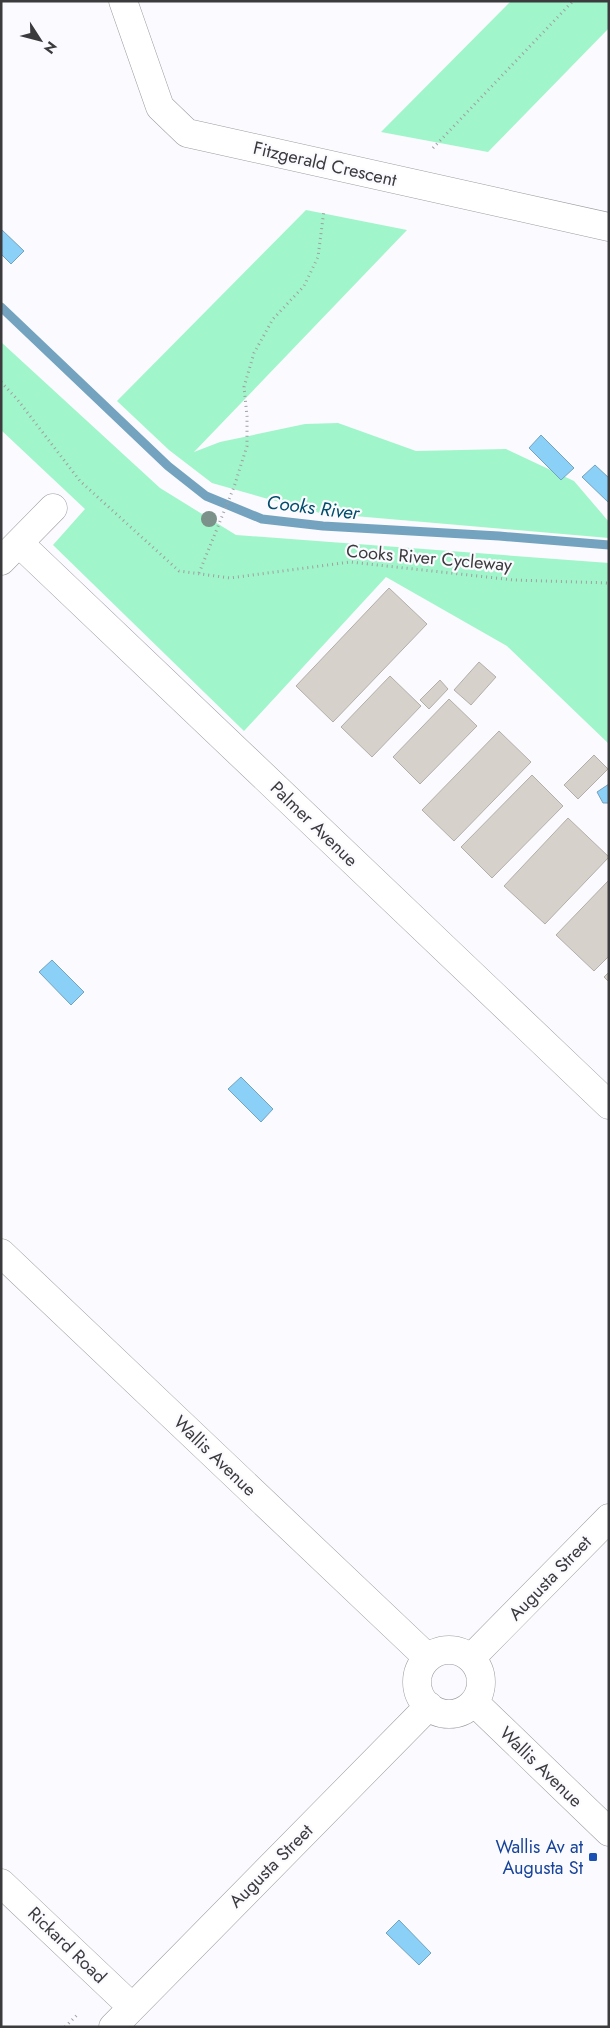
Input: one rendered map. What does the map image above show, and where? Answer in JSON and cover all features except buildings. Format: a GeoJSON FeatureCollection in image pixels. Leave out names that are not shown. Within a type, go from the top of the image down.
{"type":"FeatureCollection","features":[{"type":"Feature","properties":{"kind":"street","name":"Fitzgerald Crescent"},"geometry":{"type":"LineString","coordinates":[[123,1],[160,107],[187,133],[609,227]]}},
{"type":"Feature","properties":{"kind":"street"},"geometry":{"type":"LineString","coordinates":[[10,552],[53,508]]}},
{"type":"Feature","properties":{"kind":"street","name":"Palmer Avenue"},"geometry":{"type":"LineString","coordinates":[[10,552],[609,1105]]}},
{"type":"Feature","properties":{"kind":"street","name":"Wallis Avenue"},"geometry":{"type":"LineString","coordinates":[[1,1253],[428,1658]]}},
{"type":"Feature","properties":{"kind":"street","name":"Augusta Street"},"geometry":{"type":"LineString","coordinates":[[471,1658],[609,1518]]}},
{"type":"Feature","properties":{"kind":"street"},"geometry":{"type":"LineString","coordinates":[[449,1650],[465,1654],[471,1658],[480,1675],[479,1694],[474,1702],[466,1708],[447,1714],[429,1706],[422,1698],[418,1677],[421,1667],[428,1658],[434,1654],[449,1650]]}},
{"type":"Feature","properties":{"kind":"street","name":"Wallis Avenue"},"geometry":{"type":"LineString","coordinates":[[474,1702],[609,1832]]}},
{"type":"Feature","properties":{"kind":"street","name":"Augusta Street"},"geometry":{"type":"LineString","coordinates":[[113,2027],[429,1706]]}},
{"type":"Feature","properties":{"kind":"street","name":"Rickard Road"},"geometry":{"type":"LineString","coordinates":[[1,1882],[132,2007]]}},
{"type":"Feature","properties":{"kind":"path"},"geometry":{"type":"LineString","coordinates":[[433,148],[573,1]]}},
{"type":"Feature","properties":{"kind":"path"},"geometry":{"type":"LineString","coordinates":[[199,573],[234,487],[247,446],[247,416],[244,387],[254,353],[273,319],[304,286],[318,257],[324,210]]}},
{"type":"Feature","properties":{"kind":"path","name":"Cooks River Cycleway"},"geometry":{"type":"LineString","coordinates":[[1,382],[17,399],[80,481],[179,571],[230,578],[350,562],[514,580],[609,583]]}},
{"type":"Feature","properties":{"kind":"path"},"geometry":{"type":"LineString","coordinates":[[65,2027],[78,2013]]}},
{"type":"Feature","properties":{"kind":"green space"},"geometry":{"type":"Polygon","coordinates":[[[511,1],[609,1],[609,28],[488,152],[381,132],[511,1]]]}},
{"type":"Feature","properties":{"kind":"green space"},"geometry":{"type":"Polygon","coordinates":[[[306,210],[407,230],[194,452],[220,442],[305,424],[338,423],[416,451],[506,449],[574,481],[609,522],[609,538],[320,513],[261,497],[212,483],[169,450],[117,401],[306,210]]]}},
{"type":"Feature","properties":{"kind":"green space"},"geometry":{"type":"Polygon","coordinates":[[[1,342],[160,488],[236,535],[609,563],[609,744],[507,646],[386,577],[244,731],[53,545],[85,509],[1,430],[1,342]]]}},
{"type":"Feature","properties":{"kind":"water"},"geometry":{"type":"Polygon","coordinates":[[[1,229],[24,251],[11,264],[1,254],[1,229]]]}},
{"type":"Feature","properties":{"kind":"water"},"geometry":{"type":"Polygon","coordinates":[[[541,435],[574,468],[561,480],[529,448],[541,435]]]}},
{"type":"Feature","properties":{"kind":"water"},"geometry":{"type":"Polygon","coordinates":[[[595,465],[609,478],[609,503],[582,477],[595,465]]]}},
{"type":"Feature","properties":{"kind":"water"},"geometry":{"type":"Polygon","coordinates":[[[609,784],[609,803],[603,803],[597,792],[609,784]]]}},
{"type":"Feature","properties":{"kind":"water"},"geometry":{"type":"Polygon","coordinates":[[[52,960],[84,992],[71,1005],[39,972],[52,960]]]}},
{"type":"Feature","properties":{"kind":"water"},"geometry":{"type":"Polygon","coordinates":[[[241,1077],[273,1109],[261,1122],[228,1089],[241,1077]]]}},
{"type":"Feature","properties":{"kind":"water"},"geometry":{"type":"Polygon","coordinates":[[[399,1920],[431,1953],[419,1965],[386,1933],[399,1920]]]}},
{"type":"Feature","properties":{"kind":"waterway","name":"Cooks River"},"geometry":{"type":"LineString","coordinates":[[1,307],[168,466],[206,496],[262,519],[323,526],[499,536],[609,545]]}},
{"type":"Feature","properties":{"kind":"place","name":"Wallis Av at Augusta St"},"geometry":{"type":"Point","coordinates":[593,1857]}}]}
